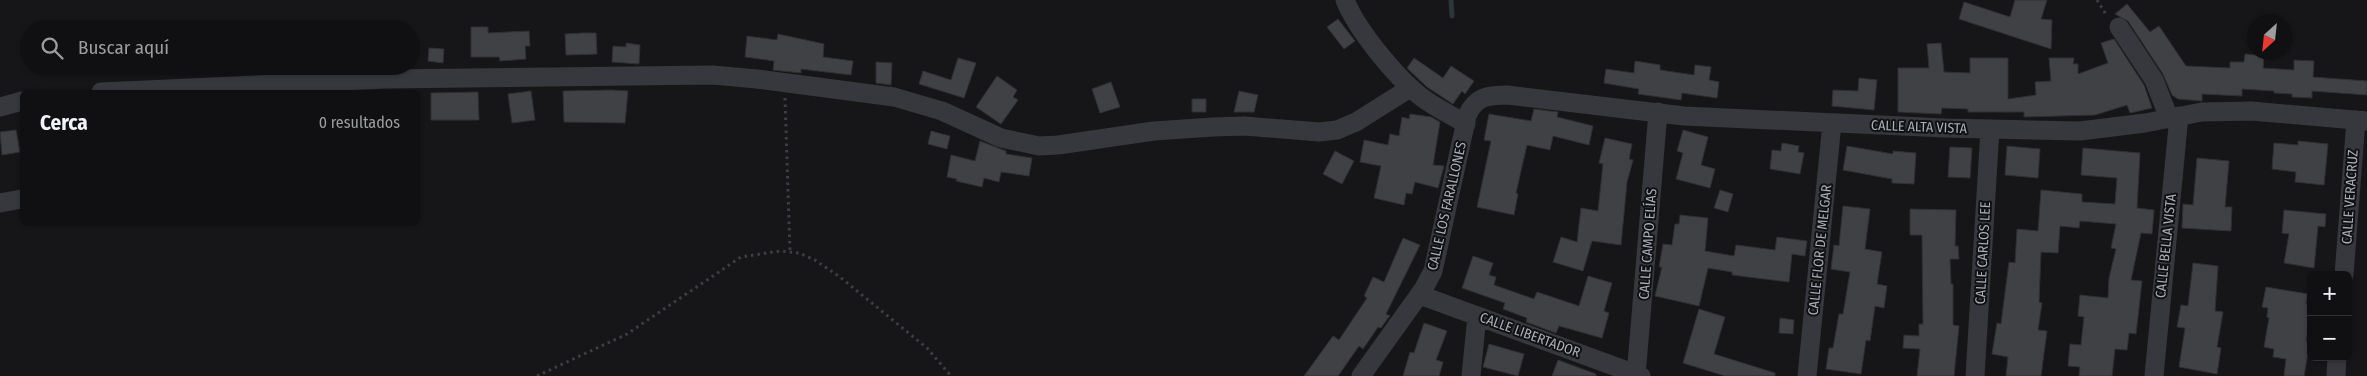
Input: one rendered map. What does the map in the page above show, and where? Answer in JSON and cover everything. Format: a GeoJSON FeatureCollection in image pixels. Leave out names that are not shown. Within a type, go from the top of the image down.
{"type":"FeatureCollection","features":[{"type":"Feature","properties":{"kind":"street"},"geometry":{"type":"LineString","coordinates":[[1345,0],[1356,21],[1410,88],[1422,98],[1466,124]]}},
{"type":"Feature","properties":{"kind":"street"},"geometry":{"type":"LineString","coordinates":[[2119,27],[2154,80],[2174,117]]}},
{"type":"Feature","properties":{"kind":"street"},"geometry":{"type":"LineString","coordinates":[[207,90],[386,79],[713,76],[784,82],[894,97],[942,110],[1000,138],[1040,146],[1145,132],[1213,126],[1319,132],[1337,130],[1356,122],[1410,88]]}},
{"type":"Feature","properties":{"kind":"street","name":"CALLE ALTA VISTA"},"geometry":{"type":"LineString","coordinates":[[1473,104],[1486,96],[1507,95],[1658,112],[1832,123],[2080,131],[2145,123],[2202,112],[2251,111],[2361,120]]}},
{"type":"Feature","properties":{"kind":"street"},"geometry":{"type":"LineString","coordinates":[[0,107],[20,102]]}},
{"type":"Feature","properties":{"kind":"street","name":"CALLE LOS FARALLONES"},"geometry":{"type":"LineString","coordinates":[[1361,376],[1420,295],[1433,271],[1466,124],[1473,104]]}},
{"type":"Feature","properties":{"kind":"street","name":"CALLE CAMPO ELÍAS"},"geometry":{"type":"LineString","coordinates":[[1638,376],[1658,112]]}},
{"type":"Feature","properties":{"kind":"street","name":"CALLE BELLA VISTA"},"geometry":{"type":"LineString","coordinates":[[2154,376],[2174,117]]}},
{"type":"Feature","properties":{"kind":"street","name":"CALLE VERACRUZ"},"geometry":{"type":"LineString","coordinates":[[2344,271],[2361,120]]}},
{"type":"Feature","properties":{"kind":"street","name":"CALLE FLOR DE MELGAR"},"geometry":{"type":"LineString","coordinates":[[1807,376],[1832,123]]}},
{"type":"Feature","properties":{"kind":"street","name":"CALLE CARLOS LEE"},"geometry":{"type":"LineString","coordinates":[[1975,376],[1990,129]]}},
{"type":"Feature","properties":{"kind":"street"},"geometry":{"type":"LineString","coordinates":[[0,202],[20,199]]}},
{"type":"Feature","properties":{"kind":"street","name":"CALLE LIBERTADOR"},"geometry":{"type":"LineString","coordinates":[[1420,295],[1638,376]]}},
{"type":"Feature","properties":{"kind":"street"},"geometry":{"type":"LineString","coordinates":[[1472,376],[1477,316]]}},
{"type":"Feature","properties":{"kind":"street"},"geometry":{"type":"LineString","coordinates":[[2336,376],[2337,361]]}},
{"type":"Feature","properties":{"kind":"path"},"geometry":{"type":"LineString","coordinates":[[784,82],[790,252]]}},
{"type":"Feature","properties":{"kind":"path"},"geometry":{"type":"LineString","coordinates":[[537,376],[627,334],[741,257],[764,252],[790,252],[815,260],[862,293],[927,348],[951,376]]}},
{"type":"Feature","properties":{"kind":"building"},"geometry":{"type":"Polygon","coordinates":[[[2015,0],[2047,0],[2041,19],[2052,20],[2051,49],[1959,19],[1964,2],[2010,17],[2015,0]]]}},
{"type":"Feature","properties":{"kind":"building"},"geometry":{"type":"Polygon","coordinates":[[[2127,4],[2150,32],[2159,26],[2186,66],[2230,68],[2230,62],[2244,62],[2245,54],[2247,54],[2247,60],[2264,60],[2263,68],[2294,70],[2294,60],[2314,61],[2313,77],[2367,81],[2367,95],[2312,91],[2312,98],[2292,97],[2292,94],[2274,93],[2274,91],[2242,89],[2242,96],[2202,94],[2202,101],[2178,99],[2172,95],[2163,74],[2128,21],[2115,14],[2127,4]]]}},
{"type":"Feature","properties":{"kind":"building"},"geometry":{"type":"Polygon","coordinates":[[[1338,19],[1355,41],[1344,49],[1327,27],[1338,19]]]}},
{"type":"Feature","properties":{"kind":"building"},"geometry":{"type":"Polygon","coordinates":[[[471,27],[488,27],[488,33],[529,31],[530,46],[525,46],[526,59],[500,61],[499,57],[471,57],[471,27]]]}},
{"type":"Feature","properties":{"kind":"building"},"geometry":{"type":"Polygon","coordinates":[[[596,33],[597,54],[566,55],[565,34],[596,33]]]}},
{"type":"Feature","properties":{"kind":"building"},"geometry":{"type":"Polygon","coordinates":[[[778,34],[824,44],[823,57],[853,61],[851,75],[801,69],[801,73],[773,70],[774,61],[745,57],[747,36],[777,40],[778,34]]]}},
{"type":"Feature","properties":{"kind":"building"},"geometry":{"type":"Polygon","coordinates":[[[2114,39],[2144,85],[2152,108],[2130,113],[2127,105],[2095,115],[2024,117],[2024,112],[1968,112],[1968,109],[1942,108],[1941,114],[1898,112],[1898,68],[1929,68],[1927,44],[1941,43],[1944,72],[1970,73],[1970,58],[2008,58],[2008,99],[2036,95],[2035,82],[2051,81],[2049,58],[2074,58],[2073,64],[2078,64],[2078,74],[2108,63],[2101,43],[2114,39]]]}},
{"type":"Feature","properties":{"kind":"building"},"geometry":{"type":"Polygon","coordinates":[[[626,43],[640,45],[639,64],[612,62],[613,46],[626,47],[626,43]]]}},
{"type":"Feature","properties":{"kind":"building"},"geometry":{"type":"Polygon","coordinates":[[[429,48],[444,49],[443,63],[428,61],[429,48]]]}},
{"type":"Feature","properties":{"kind":"building"},"geometry":{"type":"Polygon","coordinates":[[[958,58],[976,63],[964,98],[919,84],[923,71],[951,80],[958,58]]]}},
{"type":"Feature","properties":{"kind":"building"},"geometry":{"type":"Polygon","coordinates":[[[1414,58],[1443,78],[1451,66],[1474,81],[1465,94],[1462,91],[1453,104],[1427,87],[1407,68],[1414,58]]]}},
{"type":"Feature","properties":{"kind":"building"},"geometry":{"type":"Polygon","coordinates":[[[1635,61],[1660,65],[1660,70],[1694,75],[1695,65],[1711,67],[1709,80],[1719,82],[1717,98],[1682,93],[1681,100],[1638,94],[1639,89],[1604,83],[1606,69],[1634,73],[1635,61]]]}},
{"type":"Feature","properties":{"kind":"building"},"geometry":{"type":"Polygon","coordinates":[[[876,62],[892,63],[891,85],[876,83],[876,62]]]}},
{"type":"Feature","properties":{"kind":"building"},"geometry":{"type":"Polygon","coordinates":[[[997,76],[1017,90],[1013,97],[1018,100],[1001,124],[976,107],[997,76]]]}},
{"type":"Feature","properties":{"kind":"building"},"geometry":{"type":"Polygon","coordinates":[[[1859,78],[1877,80],[1874,110],[1832,106],[1833,90],[1858,91],[1859,78]]]}},
{"type":"Feature","properties":{"kind":"building"},"geometry":{"type":"Polygon","coordinates":[[[1111,82],[1120,107],[1100,113],[1092,89],[1111,82]]]}},
{"type":"Feature","properties":{"kind":"building"},"geometry":{"type":"Polygon","coordinates":[[[531,91],[535,120],[512,123],[508,94],[531,91]]]}},
{"type":"Feature","properties":{"kind":"building"},"geometry":{"type":"Polygon","coordinates":[[[563,91],[628,91],[625,123],[564,122],[563,91]]]}},
{"type":"Feature","properties":{"kind":"building"},"geometry":{"type":"Polygon","coordinates":[[[1239,91],[1258,95],[1254,112],[1234,112],[1239,91]]]}},
{"type":"Feature","properties":{"kind":"building"},"geometry":{"type":"Polygon","coordinates":[[[478,92],[479,120],[431,120],[431,93],[478,92]]]}},
{"type":"Feature","properties":{"kind":"building"},"geometry":{"type":"Polygon","coordinates":[[[1192,99],[1206,99],[1206,112],[1192,112],[1192,99]]]}},
{"type":"Feature","properties":{"kind":"building"},"geometry":{"type":"Polygon","coordinates":[[[1534,109],[1558,112],[1557,117],[1593,126],[1589,145],[1553,136],[1550,150],[1527,145],[1516,193],[1518,194],[1514,215],[1477,207],[1491,141],[1484,140],[1489,114],[1531,121],[1534,109]]]}},
{"type":"Feature","properties":{"kind":"building"},"geometry":{"type":"Polygon","coordinates":[[[1410,114],[1431,117],[1440,122],[1433,165],[1444,166],[1438,188],[1415,182],[1412,194],[1406,193],[1404,205],[1374,198],[1381,166],[1360,162],[1364,140],[1388,145],[1390,134],[1399,136],[1402,117],[1409,119],[1410,114]]]}},
{"type":"Feature","properties":{"kind":"building"},"geometry":{"type":"Polygon","coordinates":[[[16,130],[20,152],[2,155],[0,132],[16,130]]]}},
{"type":"Feature","properties":{"kind":"building"},"geometry":{"type":"Polygon","coordinates":[[[1683,130],[1708,137],[1701,165],[1715,169],[1710,188],[1676,179],[1683,153],[1677,151],[1683,130]]]}},
{"type":"Feature","properties":{"kind":"building"},"geometry":{"type":"Polygon","coordinates":[[[931,131],[950,136],[947,149],[928,144],[931,131]]]}},
{"type":"Feature","properties":{"kind":"building"},"geometry":{"type":"Polygon","coordinates":[[[1605,138],[1632,144],[1629,159],[1633,160],[1627,182],[1621,245],[1592,241],[1583,271],[1553,262],[1561,237],[1577,242],[1581,208],[1598,211],[1603,164],[1599,163],[1605,138]]]}},
{"type":"Feature","properties":{"kind":"building"},"geometry":{"type":"Polygon","coordinates":[[[980,141],[1006,151],[1006,154],[1032,158],[1029,176],[1001,172],[999,182],[984,178],[982,187],[947,177],[951,155],[975,161],[980,141]]]}},
{"type":"Feature","properties":{"kind":"building"},"geometry":{"type":"Polygon","coordinates":[[[2298,141],[2328,144],[2324,185],[2295,182],[2296,172],[2272,169],[2274,143],[2298,145],[2298,141]]]}},
{"type":"Feature","properties":{"kind":"building"},"geometry":{"type":"Polygon","coordinates":[[[1782,143],[1799,146],[1798,152],[1804,153],[1800,174],[1770,169],[1772,150],[1781,151],[1782,143]]]}},
{"type":"Feature","properties":{"kind":"building"},"geometry":{"type":"Polygon","coordinates":[[[1847,146],[1893,154],[1893,151],[1916,153],[1914,184],[1892,183],[1892,179],[1843,170],[1847,146]]]}},
{"type":"Feature","properties":{"kind":"building"},"geometry":{"type":"Polygon","coordinates":[[[2007,146],[2040,149],[2038,178],[2005,175],[2007,146]]]}},
{"type":"Feature","properties":{"kind":"building"},"geometry":{"type":"Polygon","coordinates":[[[1950,147],[1972,148],[1970,178],[1948,177],[1950,147]]]}},
{"type":"Feature","properties":{"kind":"building"},"geometry":{"type":"Polygon","coordinates":[[[2083,148],[2140,153],[2137,208],[2154,210],[2152,234],[2141,233],[2131,280],[2142,281],[2136,334],[2129,333],[2127,350],[2115,349],[2112,376],[2079,376],[2080,367],[2068,366],[2070,344],[2081,345],[2084,317],[2078,316],[2080,295],[2108,298],[2109,278],[2116,249],[2111,248],[2116,224],[2080,221],[2079,228],[2060,226],[2058,253],[2041,252],[2039,302],[2042,303],[2038,330],[2047,331],[2041,376],[2006,376],[2008,357],[1992,354],[1997,323],[2001,324],[2009,262],[2015,263],[2017,229],[2038,231],[2041,190],[2082,194],[2082,202],[2115,204],[2117,178],[2081,175],[2083,148]]]}},
{"type":"Feature","properties":{"kind":"building"},"geometry":{"type":"Polygon","coordinates":[[[1335,151],[1354,161],[1342,184],[1323,174],[1335,151]]]}},
{"type":"Feature","properties":{"kind":"building"},"geometry":{"type":"Polygon","coordinates":[[[2197,158],[2229,161],[2225,207],[2232,207],[2231,231],[2182,228],[2183,204],[2193,205],[2197,158]]]}},
{"type":"Feature","properties":{"kind":"building"},"geometry":{"type":"Polygon","coordinates":[[[1720,190],[1733,194],[1728,212],[1714,208],[1720,190]]]}},
{"type":"Feature","properties":{"kind":"building"},"geometry":{"type":"Polygon","coordinates":[[[1843,206],[1870,209],[1865,249],[1882,252],[1877,284],[1887,286],[1884,308],[1875,306],[1870,341],[1866,340],[1861,374],[1826,369],[1829,348],[1833,348],[1839,314],[1843,314],[1850,272],[1831,269],[1834,245],[1839,246],[1843,206]]]}},
{"type":"Feature","properties":{"kind":"building"},"geometry":{"type":"Polygon","coordinates":[[[1910,209],[1956,210],[1955,246],[1958,246],[1959,259],[1950,259],[1951,284],[1953,284],[1953,325],[1959,326],[1954,376],[1917,376],[1920,349],[1903,348],[1904,335],[1919,336],[1919,324],[1923,324],[1922,235],[1910,235],[1910,209]]]}},
{"type":"Feature","properties":{"kind":"building"},"geometry":{"type":"Polygon","coordinates":[[[2284,210],[2326,214],[2325,227],[2318,226],[2314,268],[2284,263],[2289,234],[2282,233],[2284,210]]]}},
{"type":"Feature","properties":{"kind":"building"},"geometry":{"type":"Polygon","coordinates":[[[1680,215],[1708,218],[1705,251],[1734,256],[1736,245],[1775,250],[1777,237],[1807,241],[1805,256],[1792,254],[1789,282],[1732,275],[1732,272],[1708,268],[1699,306],[1655,296],[1662,267],[1659,267],[1663,244],[1672,245],[1675,224],[1679,224],[1680,215]]]}},
{"type":"Feature","properties":{"kind":"building"},"geometry":{"type":"Polygon","coordinates":[[[1403,238],[1420,245],[1386,314],[1390,316],[1381,328],[1378,327],[1363,349],[1359,346],[1338,376],[1304,376],[1333,336],[1339,340],[1367,298],[1364,296],[1373,277],[1384,282],[1403,238]]]}},
{"type":"Feature","properties":{"kind":"building"},"geometry":{"type":"Polygon","coordinates":[[[1473,256],[1493,263],[1489,275],[1496,277],[1494,285],[1534,299],[1537,292],[1579,306],[1588,276],[1612,283],[1604,311],[1609,313],[1602,338],[1559,326],[1556,333],[1526,322],[1527,318],[1503,309],[1505,303],[1462,288],[1473,256]]]}},
{"type":"Feature","properties":{"kind":"building"},"geometry":{"type":"Polygon","coordinates":[[[2193,263],[2218,266],[2215,311],[2223,312],[2217,347],[2221,348],[2217,374],[2179,367],[2185,328],[2177,327],[2181,305],[2188,306],[2193,263]]]}},
{"type":"Feature","properties":{"kind":"building"},"geometry":{"type":"Polygon","coordinates":[[[2266,287],[2307,294],[2307,358],[2304,376],[2284,376],[2286,359],[2273,357],[2274,349],[2264,347],[2269,318],[2267,317],[2268,308],[2262,307],[2266,287]]]}},
{"type":"Feature","properties":{"kind":"building"},"geometry":{"type":"Polygon","coordinates":[[[1699,309],[1725,317],[1714,354],[1775,373],[1775,376],[1725,376],[1683,363],[1699,309]]]}},
{"type":"Feature","properties":{"kind":"building"},"geometry":{"type":"Polygon","coordinates":[[[1780,318],[1794,320],[1793,334],[1779,333],[1780,318]]]}},
{"type":"Feature","properties":{"kind":"building"},"geometry":{"type":"Polygon","coordinates":[[[1424,323],[1447,331],[1436,360],[1443,362],[1439,376],[1403,376],[1410,352],[1414,353],[1424,323]]]}},
{"type":"Feature","properties":{"kind":"building"},"geometry":{"type":"Polygon","coordinates":[[[1489,344],[1524,354],[1518,376],[1483,367],[1489,344]]]}},
{"type":"Feature","properties":{"kind":"building"},"geometry":{"type":"Polygon","coordinates":[[[1558,360],[1596,374],[1596,376],[1552,376],[1558,360]]]}},
{"type":"Feature","properties":{"kind":"waterway"},"geometry":{"type":"LineString","coordinates":[[1451,0],[1452,16]]}}]}
